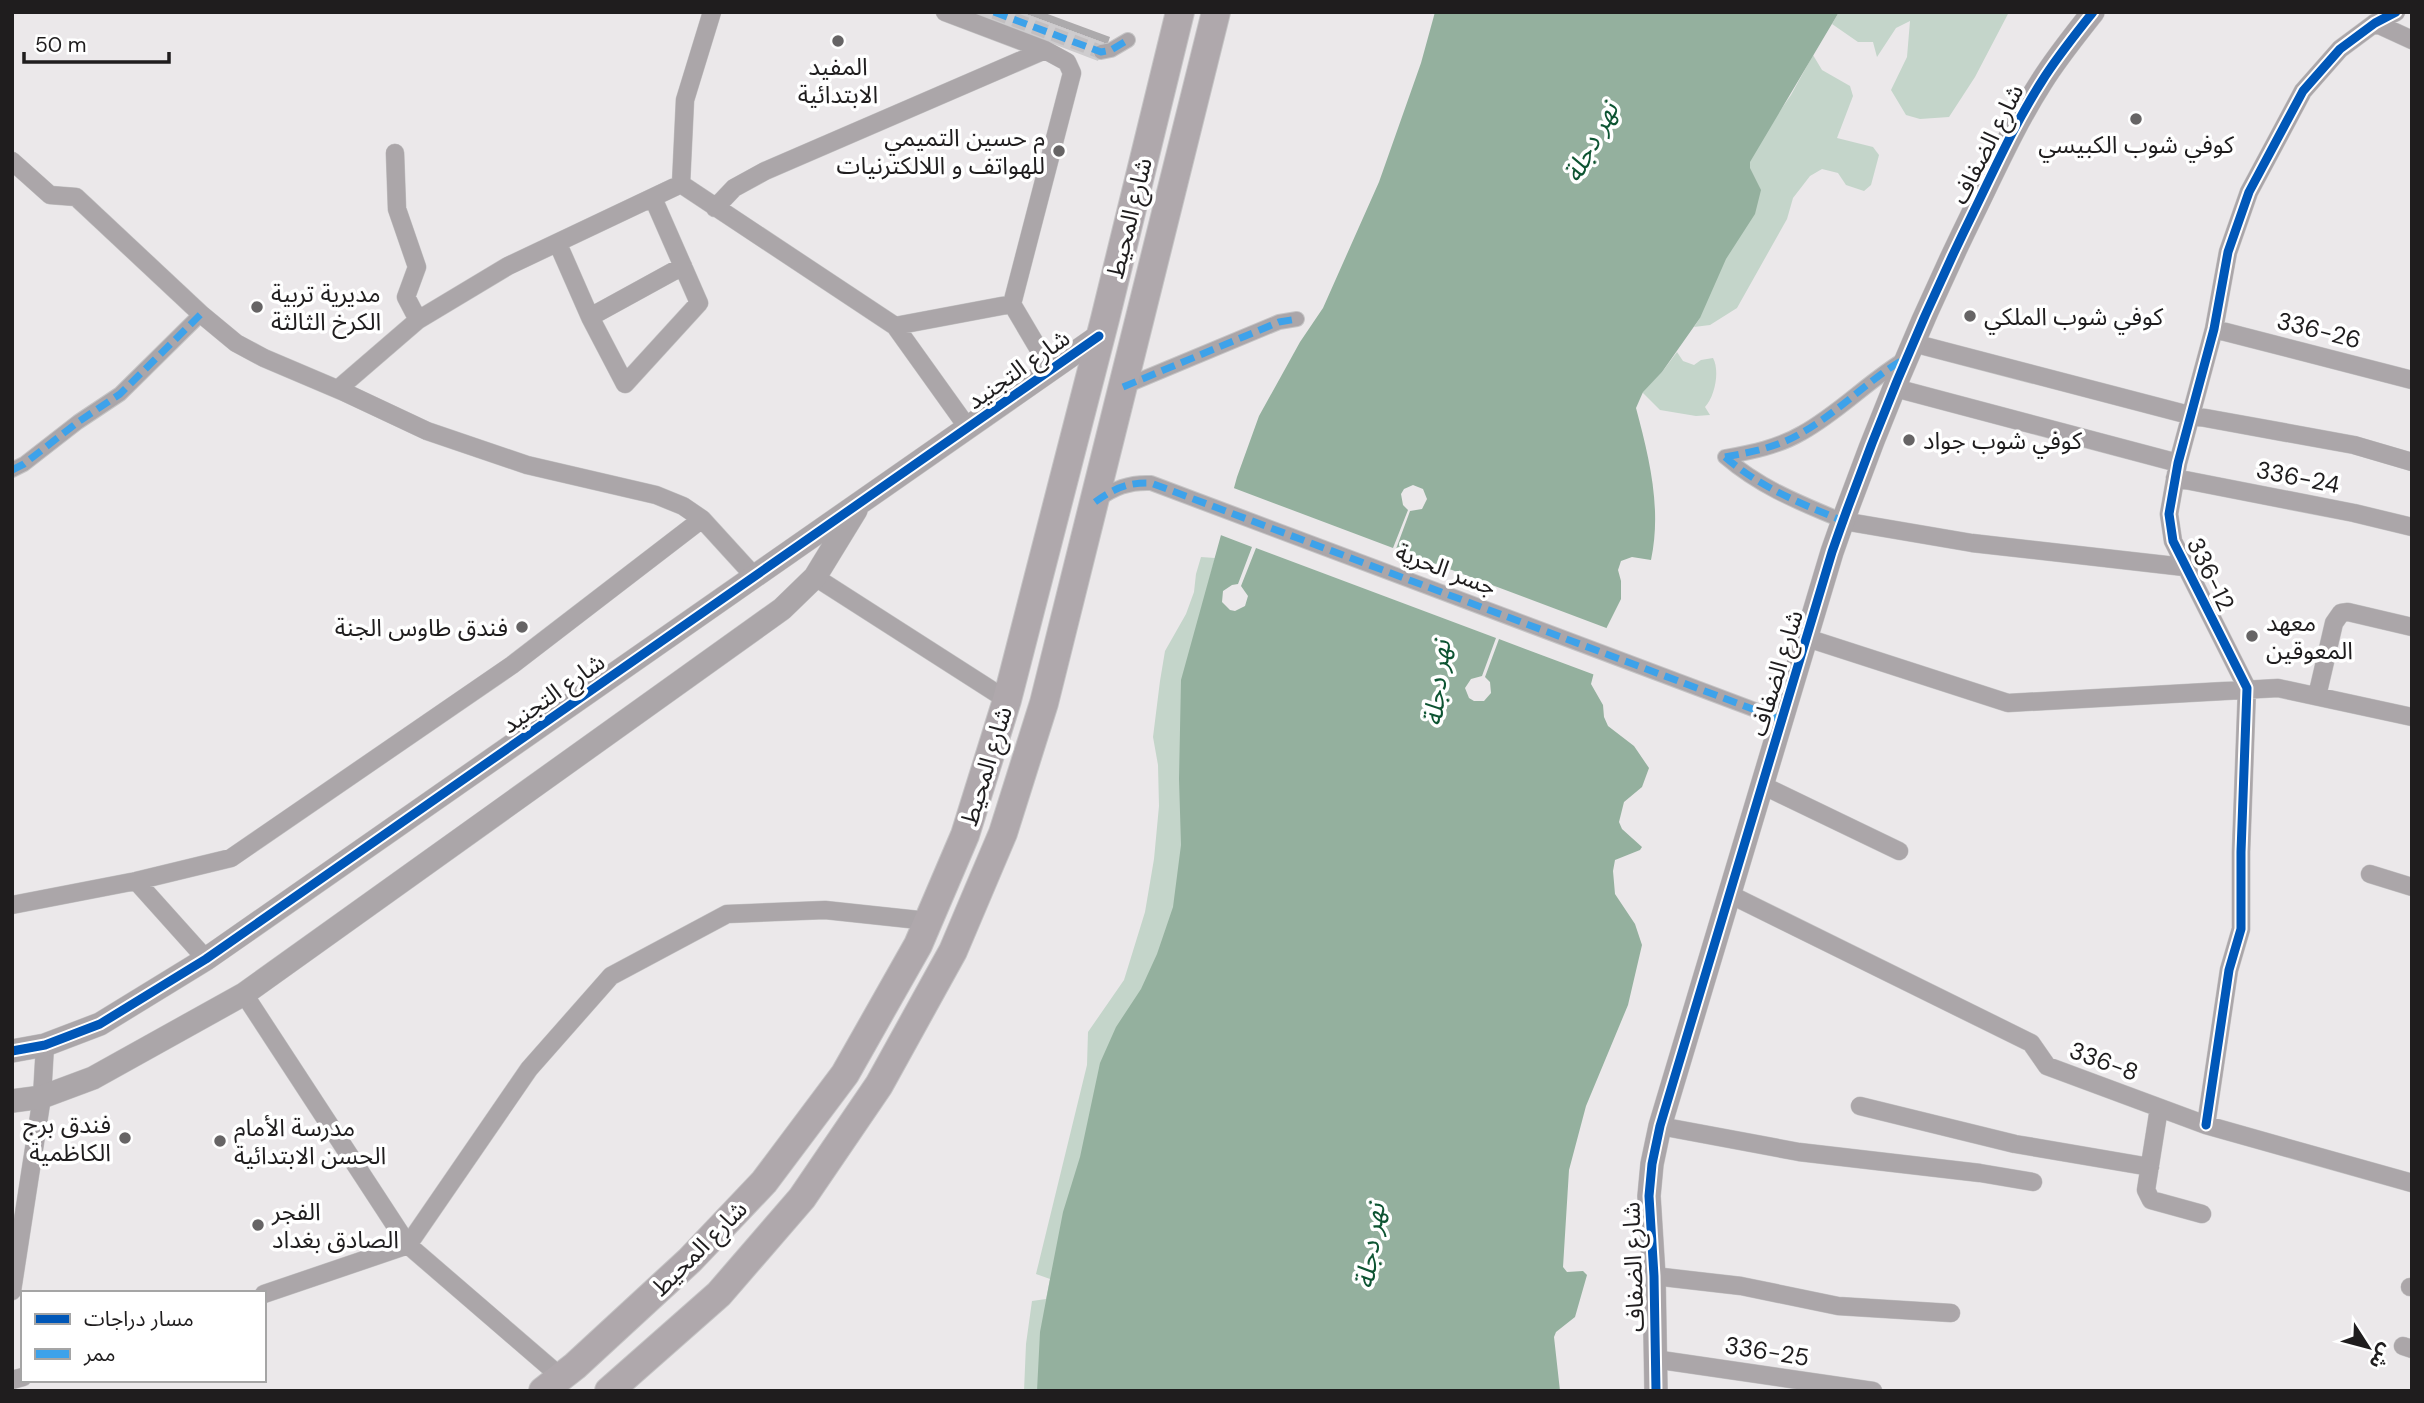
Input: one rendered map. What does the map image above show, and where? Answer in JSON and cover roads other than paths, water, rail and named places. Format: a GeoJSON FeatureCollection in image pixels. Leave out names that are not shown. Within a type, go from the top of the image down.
{"type":"FeatureCollection","features":[{"type":"Feature","properties":{"kind":"main road","name":"شارع المحيط"},"geometry":{"type":"LineString","coordinates":[[552,1384],[690,1260],[764,1182],[842,1078],[918,945],[965,835],[1007,700],[1180,12]]}},
{"type":"Feature","properties":{"kind":"main road","name":"شارع المحيط"},"geometry":{"type":"LineString","coordinates":[[609,1391],[719,1294],[802,1198],[872,1095],[953,951],[1003,833],[1044,703],[1216,12]]}},
{"type":"Feature","properties":{"kind":"main road"},"geometry":{"type":"LineString","coordinates":[[1060,490],[1074,501],[1095,500]]}},
{"type":"Feature","properties":{"kind":"main road"},"geometry":{"type":"LineString","coordinates":[[1049,535],[1059,530],[1070,531],[1078,534],[1084,542]]}},
{"type":"Feature","properties":{"kind":"main road"},"geometry":{"type":"LineString","coordinates":[[862,1045],[871,1059],[880,1063],[891,1063]]}},
{"type":"Feature","properties":{"kind":"main road"},"geometry":{"type":"LineString","coordinates":[[842,1078],[852,1077],[862,1081],[869,1087],[872,1095]]}},
{"type":"Feature","properties":{"kind":"street"},"geometry":{"type":"LineString","coordinates":[[681,184],[685,100],[712,12]]}},
{"type":"Feature","properties":{"kind":"street"},"geometry":{"type":"LineString","coordinates":[[945,12],[1045,50],[1067,62],[1072,72],[1012,304],[1051,370]]}},
{"type":"Feature","properties":{"kind":"street","name":"شارع الضفاف"},"geometry":{"type":"LineString","coordinates":[[1656,1391],[1654,1276],[1649,1196],[1660,1126],[1843,521],[1895,388],[1958,243],[2021,116],[2048,72],[2092,12]]}},
{"type":"Feature","properties":{"kind":"street","name":"336-12"},"geometry":{"type":"LineString","coordinates":[[2248,688],[2172,541],[2169,514],[2176,470],[2214,329],[2228,252],[2249,192],[2303,91],[2340,49],[2375,23],[2396,12]]}},
{"type":"Feature","properties":{"kind":"street"},"geometry":{"type":"LineString","coordinates":[[2375,23],[2412,40]]}},
{"type":"Feature","properties":{"kind":"street"},"geometry":{"type":"LineString","coordinates":[[1101,52],[1111,50],[1128,40]]}},
{"type":"Feature","properties":{"kind":"street"},"geometry":{"type":"LineString","coordinates":[[715,208],[734,188],[765,171],[1045,50]]}},
{"type":"Feature","properties":{"kind":"street"},"geometry":{"type":"LineString","coordinates":[[395,153],[397,209],[417,267],[406,297],[418,320]]}},
{"type":"Feature","properties":{"kind":"street"},"geometry":{"type":"LineString","coordinates":[[12,161],[51,195],[76,197],[201,314],[236,343],[427,431],[527,465],[656,495],[683,506],[702,519],[754,576]]}},
{"type":"Feature","properties":{"kind":"street"},"geometry":{"type":"LineString","coordinates":[[338,389],[418,320],[508,266],[681,184]]}},
{"type":"Feature","properties":{"kind":"street"},"geometry":{"type":"LineString","coordinates":[[681,184],[895,326],[968,428]]}},
{"type":"Feature","properties":{"kind":"street"},"geometry":{"type":"LineString","coordinates":[[558,244],[590,317],[625,384],[699,303],[653,198]]}},
{"type":"Feature","properties":{"kind":"street"},"geometry":{"type":"LineString","coordinates":[[590,317],[683,267]]}},
{"type":"Feature","properties":{"kind":"street"},"geometry":{"type":"LineString","coordinates":[[895,326],[1012,304]]}},
{"type":"Feature","properties":{"kind":"street"},"geometry":{"type":"LineString","coordinates":[[12,470],[120,394],[201,314]]}},
{"type":"Feature","properties":{"kind":"street"},"geometry":{"type":"LineString","coordinates":[[1123,387],[1279,322],[1297,319]]}},
{"type":"Feature","properties":{"kind":"street","name":"336-26"},"geometry":{"type":"LineString","coordinates":[[2214,329],[2412,380]]}},
{"type":"Feature","properties":{"kind":"street","name":"شارع التجنيد"},"geometry":{"type":"LineString","coordinates":[[12,1051],[45,1045],[100,1024],[206,959],[1099,336]]}},
{"type":"Feature","properties":{"kind":"street"},"geometry":{"type":"LineString","coordinates":[[2184,567],[1972,543],[1843,521],[1767,487],[1747,476],[1725,457],[1764,450],[1802,434],[1829,416],[1911,350],[2189,415],[2354,445],[2412,462]]}},
{"type":"Feature","properties":{"kind":"street","name":"336-24"},"geometry":{"type":"LineString","coordinates":[[1895,388],[2176,470],[2412,527]]}},
{"type":"Feature","properties":{"kind":"street","name":"جسر الحرية"},"geometry":{"type":"LineString","coordinates":[[1095,500],[1119,487],[1140,482],[1151,483],[1782,720]]}},
{"type":"Feature","properties":{"kind":"street","name":"شارع التجنيد"},"geometry":{"type":"LineString","coordinates":[[12,1101],[42,1097],[93,1078],[244,994],[782,609],[815,577],[860,503]]}},
{"type":"Feature","properties":{"kind":"street"},"geometry":{"type":"LineString","coordinates":[[12,905],[136,881],[231,858],[512,665],[702,519]]}},
{"type":"Feature","properties":{"kind":"street"},"geometry":{"type":"LineString","coordinates":[[815,577],[1007,700]]}},
{"type":"Feature","properties":{"kind":"street"},"geometry":{"type":"LineString","coordinates":[[2317,696],[2334,623],[2341,613],[2348,612],[2412,627]]}},
{"type":"Feature","properties":{"kind":"street"},"geometry":{"type":"LineString","coordinates":[[1807,638],[2008,703],[2278,688],[2412,717]]}},
{"type":"Feature","properties":{"kind":"street"},"geometry":{"type":"LineString","coordinates":[[2206,1125],[2229,970],[2241,929],[2241,852],[2248,688]]}},
{"type":"Feature","properties":{"kind":"street"},"geometry":{"type":"LineString","coordinates":[[1762,785],[1899,850]]}},
{"type":"Feature","properties":{"kind":"street"},"geometry":{"type":"LineString","coordinates":[[2371,874],[2412,887]]}},
{"type":"Feature","properties":{"kind":"street"},"geometry":{"type":"LineString","coordinates":[[136,881],[206,959]]}},
{"type":"Feature","properties":{"kind":"street","name":"336-8"},"geometry":{"type":"LineString","coordinates":[[1729,894],[2031,1043],[2047,1066],[2206,1125],[2412,1183]]}},
{"type":"Feature","properties":{"kind":"street"},"geometry":{"type":"LineString","coordinates":[[266,1293],[408,1245],[529,1069],[611,976],[727,914],[825,910],[928,922]]}},
{"type":"Feature","properties":{"kind":"street"},"geometry":{"type":"LineString","coordinates":[[244,994],[408,1245],[552,1384]]}},
{"type":"Feature","properties":{"kind":"street"},"geometry":{"type":"LineString","coordinates":[[12,1292],[42,1097],[45,1045]]}},
{"type":"Feature","properties":{"kind":"street"},"geometry":{"type":"LineString","coordinates":[[1860,1106],[2015,1144],[2150,1167]]}},
{"type":"Feature","properties":{"kind":"street"},"geometry":{"type":"LineString","coordinates":[[2159,1108],[2146,1191],[2151,1200],[2202,1214]]}},
{"type":"Feature","properties":{"kind":"street"},"geometry":{"type":"LineString","coordinates":[[1660,1126],[1799,1152],[1980,1173],[2033,1182]]}},
{"type":"Feature","properties":{"kind":"street"},"geometry":{"type":"LineString","coordinates":[[1654,1276],[1741,1286],[1838,1307],[1951,1313]]}},
{"type":"Feature","properties":{"kind":"street","name":"336-25"},"geometry":{"type":"LineString","coordinates":[[1654,1359],[1873,1391]]}},
{"type":"Feature","properties":{"kind":"water","name":"نهر دجلة"},"geometry":{"type":"Polygon","coordinates":[[[1435,12],[1839,12],[1750,162],[1750,168],[1761,190],[1755,214],[1726,259],[1700,318],[1662,372],[1643,392],[1636,408],[1655,502],[1651,560],[1632,557],[1621,561],[1618,570],[1621,599],[1604,633],[1591,684],[1603,705],[1608,726],[1634,746],[1649,768],[1642,787],[1624,802],[1619,822],[1622,829],[1642,847],[1615,860],[1613,871],[1615,894],[1635,924],[1642,945],[1628,1005],[1586,1106],[1569,1170],[1563,1267],[1567,1272],[1583,1271],[1587,1275],[1575,1317],[1556,1332],[1554,1337],[1560,1391],[1037,1391],[1040,1332],[1050,1279],[1063,1212],[1080,1157],[1100,1063],[1116,1027],[1141,989],[1157,954],[1173,907],[1181,845],[1181,680],[1237,477],[1259,416],[1300,342],[1323,308],[1379,182],[1421,63],[1435,12]]]}},
{"type":"Feature","properties":{"kind":"tunnel"},"geometry":{"type":"LineString","coordinates":[[994,12],[1101,52]]}},
{"type":"Feature","properties":{"kind":"place","name":"المفيد الابتدائية"},"geometry":{"type":"Point","coordinates":[838,41]}},
{"type":"Feature","properties":{"kind":"place","name":"كوفي شوب الكبيسي"},"geometry":{"type":"Point","coordinates":[2136,119]}},
{"type":"Feature","properties":{"kind":"place","name":"م حسين التميمي للهواتف و اللالكترنيات"},"geometry":{"type":"Point","coordinates":[1059,151]}},
{"type":"Feature","properties":{"kind":"place","name":"مديرية تربية الكرخ الثالثة"},"geometry":{"type":"Point","coordinates":[257,307]}},
{"type":"Feature","properties":{"kind":"place","name":"كوفي شوب الملكي"},"geometry":{"type":"Point","coordinates":[1970,316]}},
{"type":"Feature","properties":{"kind":"place","name":"كوفي شوب جواد"},"geometry":{"type":"Point","coordinates":[1909,440]}},
{"type":"Feature","properties":{"kind":"place","name":"فندق طاوس الجنة"},"geometry":{"type":"Point","coordinates":[522,627]}},
{"type":"Feature","properties":{"kind":"place","name":"معهد المعوقين"},"geometry":{"type":"Point","coordinates":[2252,636]}},
{"type":"Feature","properties":{"kind":"place","name":"فندق برج الكاظمية"},"geometry":{"type":"Point","coordinates":[125,1138]}},
{"type":"Feature","properties":{"kind":"place","name":"مدرسة الأمام الحسن الابتدائية"},"geometry":{"type":"Point","coordinates":[220,1141]}},
{"type":"Feature","properties":{"kind":"place","name":"الفجر الصادق بغداد"},"geometry":{"type":"Point","coordinates":[258,1225]}}]}
